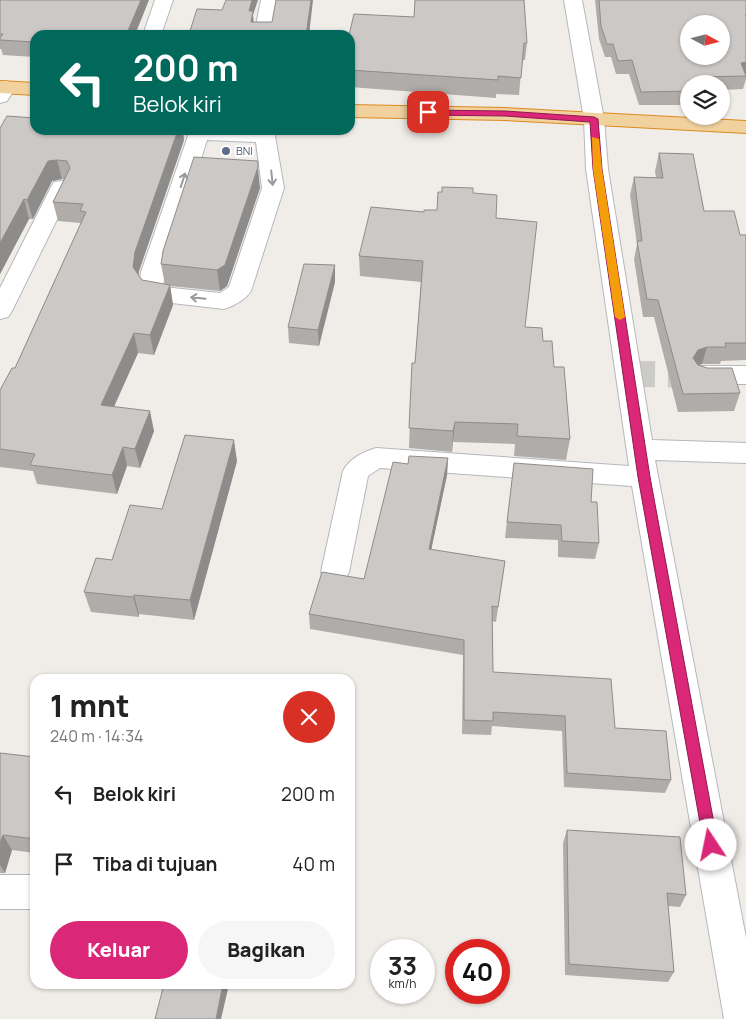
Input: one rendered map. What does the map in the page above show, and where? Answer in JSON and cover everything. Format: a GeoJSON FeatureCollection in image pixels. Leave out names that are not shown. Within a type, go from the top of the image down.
{"type":"FeatureCollection","features":[{"type":"Feature","properties":{"kind":"highway"},"geometry":{"type":"LineString","coordinates":[[2,90],[30,89]]}},
{"type":"Feature","properties":{"kind":"highway"},"geometry":{"type":"LineString","coordinates":[[355,111],[505,114],[746,127]]}},
{"type":"Feature","properties":{"kind":"street"},"geometry":{"type":"LineString","coordinates":[[154,30],[164,0]]}},
{"type":"Feature","properties":{"kind":"street"},"geometry":{"type":"LineString","coordinates":[[264,30],[270,0]]}},
{"type":"Feature","properties":{"kind":"street"},"geometry":{"type":"LineString","coordinates":[[574,0],[594,119],[597,169],[642,464],[743,1019]]}},
{"type":"Feature","properties":{"kind":"street"},"geometry":{"type":"LineString","coordinates":[[198,135],[154,272],[151,287],[158,294],[224,301],[239,291],[273,188],[266,135]]}},
{"type":"Feature","properties":{"kind":"street"},"geometry":{"type":"LineString","coordinates":[[0,311],[62,187]]}},
{"type":"Feature","properties":{"kind":"street"},"geometry":{"type":"LineString","coordinates":[[702,375],[746,375]]}},
{"type":"Feature","properties":{"kind":"street"},"geometry":{"type":"LineString","coordinates":[[335,572],[356,471],[376,458],[642,464],[746,453]]}},
{"type":"Feature","properties":{"kind":"street"},"geometry":{"type":"LineString","coordinates":[[0,892],[30,892]]}},
{"type":"Feature","properties":{"kind":"building"},"geometry":{"type":"Polygon","coordinates":[[[0,0],[141,0],[128,30],[30,30],[30,42],[0,40],[3,34],[0,34],[0,0]]]}},
{"type":"Feature","properties":{"kind":"building"},"geometry":{"type":"Polygon","coordinates":[[[226,0],[252,0],[249,11],[253,11],[251,22],[272,22],[276,0],[311,0],[307,30],[190,30],[197,9],[222,10],[226,0]]]}},
{"type":"Feature","properties":{"kind":"building"},"geometry":{"type":"Polygon","coordinates":[[[415,0],[524,0],[527,43],[524,43],[521,78],[498,76],[498,80],[355,70],[355,30],[350,30],[354,14],[414,17],[415,0]]]}},
{"type":"Feature","properties":{"kind":"building"},"geometry":{"type":"Polygon","coordinates":[[[599,0],[746,0],[746,62],[741,63],[746,76],[680,75],[680,91],[641,92],[632,60],[618,61],[613,44],[607,44],[601,26],[599,0]]]}},
{"type":"Feature","properties":{"kind":"building"},"geometry":{"type":"Polygon","coordinates":[[[7,116],[30,118],[30,135],[176,135],[135,252],[133,267],[142,280],[170,285],[150,335],[134,333],[101,405],[150,411],[135,449],[123,447],[112,475],[30,465],[35,454],[0,449],[0,390],[12,368],[15,368],[86,212],[80,211],[83,204],[53,202],[70,168],[67,161],[48,161],[27,200],[24,199],[0,243],[0,128],[7,116]]]}},
{"type":"Feature","properties":{"kind":"building"},"geometry":{"type":"Polygon","coordinates":[[[659,153],[693,154],[704,211],[734,211],[740,235],[746,235],[746,343],[725,343],[726,347],[707,347],[698,350],[693,358],[698,365],[707,368],[732,368],[740,393],[683,394],[658,300],[647,299],[637,241],[642,241],[634,177],[663,178],[659,153]]]}},
{"type":"Feature","properties":{"kind":"building"},"geometry":{"type":"Polygon","coordinates":[[[194,157],[258,161],[258,167],[225,265],[217,270],[161,264],[163,251],[194,157]]]}},
{"type":"Feature","properties":{"kind":"building"},"geometry":{"type":"Polygon","coordinates":[[[442,187],[473,188],[473,193],[497,195],[496,218],[537,222],[525,327],[542,328],[543,341],[552,341],[554,367],[564,367],[570,439],[517,436],[518,424],[455,422],[453,431],[409,428],[412,363],[415,363],[423,261],[359,256],[371,207],[424,212],[424,210],[437,210],[438,192],[442,192],[442,187]]]}},
{"type":"Feature","properties":{"kind":"building"},"geometry":{"type":"Polygon","coordinates":[[[304,264],[335,265],[318,330],[288,327],[304,264]]]}},
{"type":"Feature","properties":{"kind":"building"},"geometry":{"type":"Polygon","coordinates":[[[185,435],[234,440],[190,600],[84,592],[96,558],[112,560],[130,505],[162,509],[185,435]]]}},
{"type":"Feature","properties":{"kind":"building"},"geometry":{"type":"Polygon","coordinates":[[[409,456],[448,458],[429,549],[505,561],[498,607],[492,606],[493,672],[611,679],[615,728],[666,731],[671,780],[567,773],[565,716],[493,712],[493,721],[464,720],[464,640],[309,614],[322,572],[364,579],[393,462],[408,464],[409,456]]]}},
{"type":"Feature","properties":{"kind":"building"},"geometry":{"type":"Polygon","coordinates":[[[514,463],[593,469],[591,502],[597,502],[599,543],[562,541],[561,525],[507,522],[514,463]]]}},
{"type":"Feature","properties":{"kind":"building"},"geometry":{"type":"Polygon","coordinates":[[[0,753],[30,756],[30,838],[3,835],[0,844],[0,753]]]}},
{"type":"Feature","properties":{"kind":"building"},"geometry":{"type":"Polygon","coordinates":[[[567,830],[680,837],[686,895],[667,893],[674,972],[569,964],[567,830]]]}},
{"type":"Feature","properties":{"kind":"building"},"geometry":{"type":"Polygon","coordinates":[[[163,989],[222,989],[216,1019],[155,1019],[163,989]]]}},
{"type":"Feature","properties":{"kind":"tunnel"},"geometry":{"type":"LineString","coordinates":[[629,374],[702,375]]}},
{"type":"Feature","properties":{"kind":"slow traffic"},"geometry":{"type":"LineString","coordinates":[[595,139],[597,169],[620,317]]}},
{"type":"Feature","properties":{"kind":"place","name":"BNI"},"geometry":{"type":"Point","coordinates":[226,151]}},
{"type":"Feature","properties":{"kind":"route"},"geometry":{"type":"LineString","coordinates":[[428,112],[594,119],[597,169],[644,477],[711,845]]}}]}
